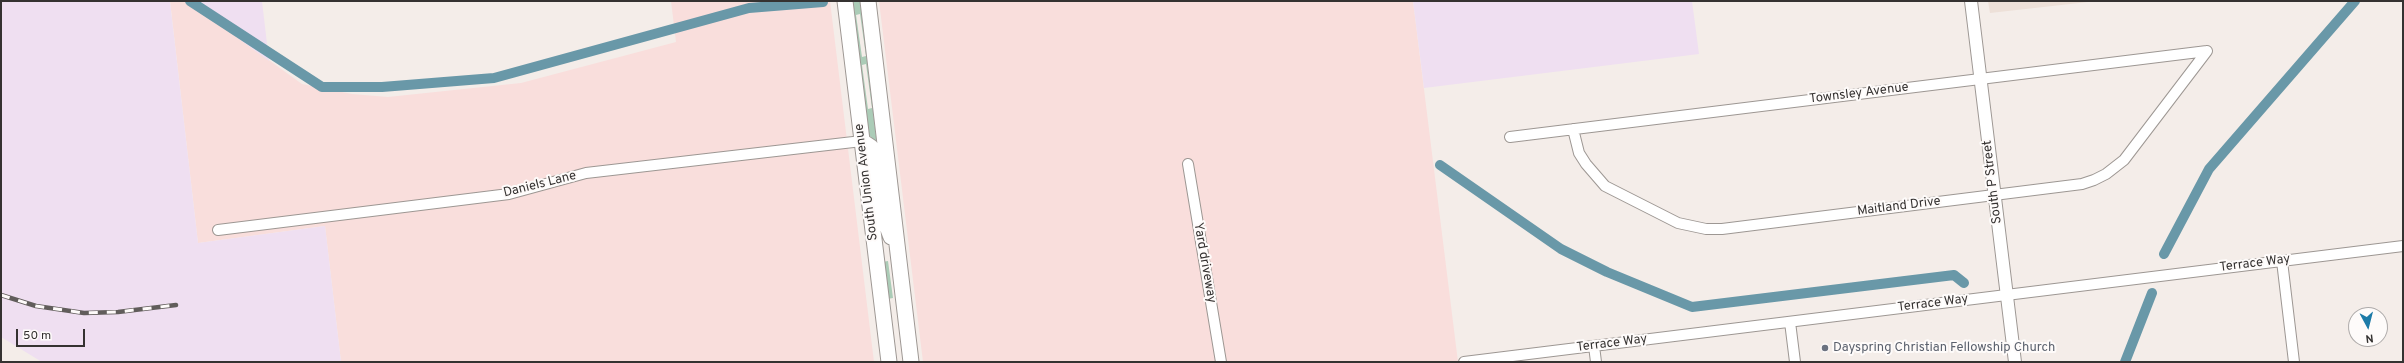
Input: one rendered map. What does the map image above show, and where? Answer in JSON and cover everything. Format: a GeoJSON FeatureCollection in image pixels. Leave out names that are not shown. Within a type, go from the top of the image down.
{"type":"FeatureCollection","features":[{"type":"Feature","properties":{"kind":"main road","name":"South Union Avenue"},"geometry":{"type":"LineString","coordinates":[[845,1],[889,362]]}},
{"type":"Feature","properties":{"kind":"main road","name":"South Union Avenue"},"geometry":{"type":"LineString","coordinates":[[868,1],[911,362]]}},
{"type":"Feature","properties":{"kind":"main road"},"geometry":{"type":"LineString","coordinates":[[862,141],[871,147],[874,152],[884,222],[897,246]]}},
{"type":"Feature","properties":{"kind":"street","name":"South P Street"},"geometry":{"type":"LineString","coordinates":[[1972,1],[2015,362]]}},
{"type":"Feature","properties":{"kind":"street","name":"Townsley Avenue"},"geometry":{"type":"LineString","coordinates":[[1510,137],[2207,51]]}},
{"type":"Feature","properties":{"kind":"street","name":"Maitland Drive"},"geometry":{"type":"LineString","coordinates":[[1573,129],[1579,153],[1586,164],[1605,186],[1671,220],[1692,227],[1722,228],[1995,195],[2082,184],[2094,180],[2116,168],[2131,152],[2207,51]]}},
{"type":"Feature","properties":{"kind":"street","name":"Daniels Lane"},"geometry":{"type":"LineString","coordinates":[[218,230],[509,194],[586,173],[862,141]]}},
{"type":"Feature","properties":{"kind":"street","name":"Yard driveway"},"geometry":{"type":"LineString","coordinates":[[1188,164],[1221,362]]}},
{"type":"Feature","properties":{"kind":"street","name":"Terrace Way"},"geometry":{"type":"LineString","coordinates":[[1464,362],[2403,246]]}},
{"type":"Feature","properties":{"kind":"street"},"geometry":{"type":"LineString","coordinates":[[2282,261],[2294,362]]}},
{"type":"Feature","properties":{"kind":"street"},"geometry":{"type":"LineString","coordinates":[[1790,322],[1795,362]]}},
{"type":"Feature","properties":{"kind":"street"},"geometry":{"type":"LineString","coordinates":[[1594,346],[1596,362]]}},
{"type":"Feature","properties":{"kind":"shaded area"},"geometry":{"type":"Polygon","coordinates":[[[1,1],[170,2],[198,243],[325,226],[341,362],[42,362],[1,337],[1,1]]]}},
{"type":"Feature","properties":{"kind":"shaded area"},"geometry":{"type":"Polygon","coordinates":[[[170,1],[187,1],[302,84],[352,94],[388,97],[521,83],[676,42],[671,1],[830,1],[874,362],[341,362],[325,226],[198,243],[170,1]]]}},
{"type":"Feature","properties":{"kind":"shaded area"},"geometry":{"type":"Polygon","coordinates":[[[187,1],[262,1],[269,61],[187,1]]]}},
{"type":"Feature","properties":{"kind":"shaded area"},"geometry":{"type":"Polygon","coordinates":[[[879,1],[1413,1],[1458,362],[923,362],[879,1]]]}},
{"type":"Feature","properties":{"kind":"shaded area"},"geometry":{"type":"Polygon","coordinates":[[[1413,1],[1692,1],[1699,54],[1424,88],[1413,1]]]}},
{"type":"Feature","properties":{"kind":"shaded area"},"geometry":{"type":"Polygon","coordinates":[[[1988,1],[2097,1],[1990,13],[1988,1]]]}},
{"type":"Feature","properties":{"kind":"green space"},"geometry":{"type":"Polygon","coordinates":[[[853,1],[860,1],[879,162],[874,140],[869,135],[853,1]],[[860,14],[856,15],[862,57],[866,56],[860,14]],[[866,64],[862,65],[868,109],[872,108],[866,64]]]}},
{"type":"Feature","properties":{"kind":"green space"},"geometry":{"type":"Polygon","coordinates":[[[888,261],[893,298],[887,299],[882,262],[888,261]]]}},
{"type":"Feature","properties":{"kind":"waterway"},"geometry":{"type":"LineString","coordinates":[[190,1],[322,87],[382,87],[494,78],[749,8],[823,2]]}},
{"type":"Feature","properties":{"kind":"waterway"},"geometry":{"type":"LineString","coordinates":[[2164,254],[2209,169],[2355,1]]}},
{"type":"Feature","properties":{"kind":"waterway"},"geometry":{"type":"LineString","coordinates":[[1440,165],[1561,249],[1607,272],[1692,307],[1954,275],[1964,283]]}},
{"type":"Feature","properties":{"kind":"waterway"},"geometry":{"type":"LineString","coordinates":[[2125,362],[2152,293]]}},
{"type":"Feature","properties":{"kind":"railway"},"geometry":{"type":"LineString","coordinates":[[1,295],[36,306],[84,313],[118,312],[176,305]]}},
{"type":"Feature","properties":{"kind":"place","name":"Dayspring Christian Fellowship Church"},"geometry":{"type":"Point","coordinates":[1825,348]}}]}
